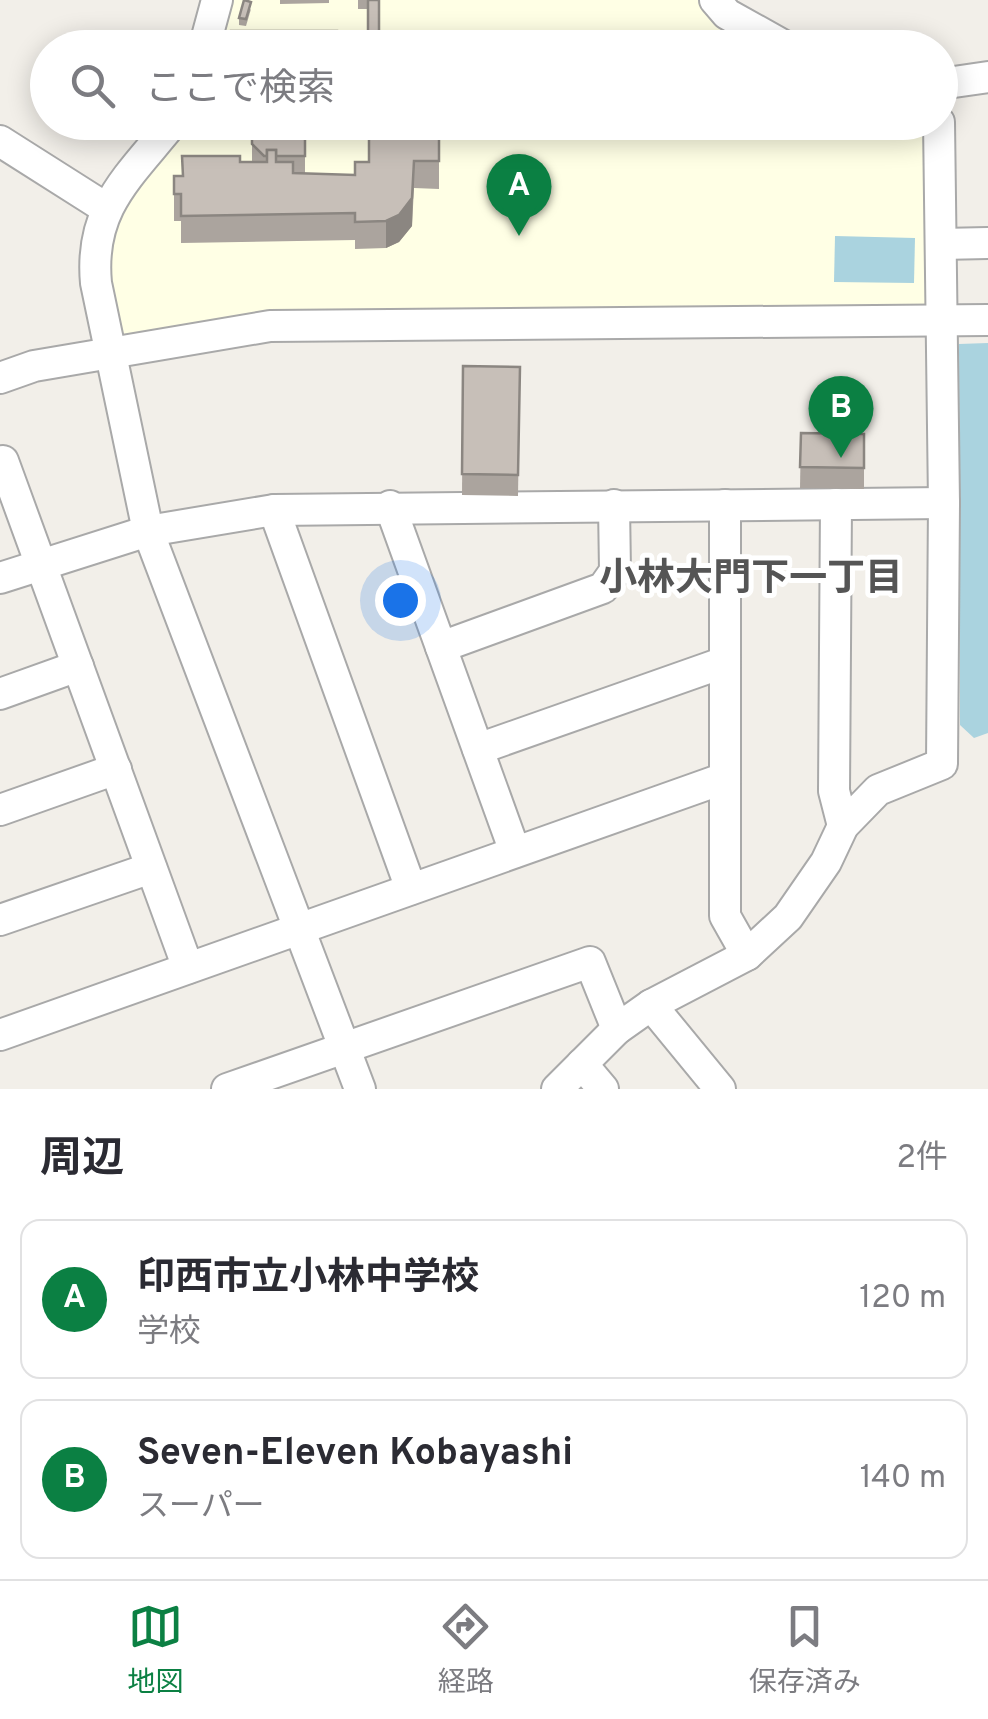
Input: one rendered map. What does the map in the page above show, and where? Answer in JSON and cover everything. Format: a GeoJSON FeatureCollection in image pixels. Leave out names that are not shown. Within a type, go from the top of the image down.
{"type":"FeatureCollection","features":[{"type":"Feature","properties":{"kind":"street"},"geometry":{"type":"LineString","coordinates":[[209,30],[217,0]]}},
{"type":"Feature","properties":{"kind":"street"},"geometry":{"type":"LineString","coordinates":[[715,0],[727,14],[756,30]]}},
{"type":"Feature","properties":{"kind":"street"},"geometry":{"type":"LineString","coordinates":[[958,81],[988,77]]}},
{"type":"Feature","properties":{"kind":"street"},"geometry":{"type":"LineString","coordinates":[[159,140],[104,208],[93,253],[110,353],[148,531],[360,1089]]}},
{"type":"Feature","properties":{"kind":"street"},"geometry":{"type":"LineString","coordinates":[[557,1089],[617,1029],[650,1006],[748,955],[788,917],[826,862],[844,826],[878,790],[942,764],[944,502],[939,140]]}},
{"type":"Feature","properties":{"kind":"street"},"geometry":{"type":"LineString","coordinates":[[8,155],[104,208]]}},
{"type":"Feature","properties":{"kind":"street"},"geometry":{"type":"LineString","coordinates":[[941,244],[988,243]]}},
{"type":"Feature","properties":{"kind":"street"},"geometry":{"type":"LineString","coordinates":[[0,378],[34,366],[181,338],[301,325],[988,320]]}},
{"type":"Feature","properties":{"kind":"street"},"geometry":{"type":"LineString","coordinates":[[0,462],[188,968]]}},
{"type":"Feature","properties":{"kind":"street"},"geometry":{"type":"LineString","coordinates":[[0,578],[148,531],[274,510],[944,502]]}},
{"type":"Feature","properties":{"kind":"street"},"geometry":{"type":"LineString","coordinates":[[836,504],[834,792],[844,826]]}},
{"type":"Feature","properties":{"kind":"street"},"geometry":{"type":"LineString","coordinates":[[441,646],[603,588],[614,572],[614,505]]}},
{"type":"Feature","properties":{"kind":"street"},"geometry":{"type":"LineString","coordinates":[[726,505],[725,916],[748,955]]}},
{"type":"Feature","properties":{"kind":"street"},"geometry":{"type":"LineString","coordinates":[[390,506],[515,852]]}},
{"type":"Feature","properties":{"kind":"street"},"geometry":{"type":"LineString","coordinates":[[274,510],[411,889]]}},
{"type":"Feature","properties":{"kind":"street"},"geometry":{"type":"LineString","coordinates":[[478,749],[725,662]]}},
{"type":"Feature","properties":{"kind":"street"},"geometry":{"type":"LineString","coordinates":[[0,694],[78,666]]}},
{"type":"Feature","properties":{"kind":"street"},"geometry":{"type":"LineString","coordinates":[[0,810],[116,769]]}},
{"type":"Feature","properties":{"kind":"street"},"geometry":{"type":"LineString","coordinates":[[0,1035],[725,778]]}},
{"type":"Feature","properties":{"kind":"street"},"geometry":{"type":"LineString","coordinates":[[0,920],[152,868]]}},
{"type":"Feature","properties":{"kind":"street"},"geometry":{"type":"LineString","coordinates":[[231,1088],[590,962],[617,1029]]}},
{"type":"Feature","properties":{"kind":"street"},"geometry":{"type":"LineString","coordinates":[[650,1006],[720,1089]]}},
{"type":"Feature","properties":{"kind":"street"},"geometry":{"type":"LineString","coordinates":[[582,1064],[602,1089]]}},
{"type":"Feature","properties":{"kind":"shaded area"},"geometry":{"type":"Polygon","coordinates":[[[225,0],[715,0],[761,30],[214,30],[225,0]]]}},
{"type":"Feature","properties":{"kind":"shaded area"},"geometry":{"type":"Polygon","coordinates":[[[161,140],[939,140],[941,320],[392,323],[110,353],[98,227],[161,140]]]}},
{"type":"Feature","properties":{"kind":"water"},"geometry":{"type":"Polygon","coordinates":[[[835,236],[915,238],[914,283],[834,282],[835,236]]]}},
{"type":"Feature","properties":{"kind":"water"},"geometry":{"type":"Polygon","coordinates":[[[988,343],[988,733],[974,738],[960,725],[959,344],[988,343]]]}},
{"type":"Feature","properties":{"kind":"building"},"geometry":{"type":"Polygon","coordinates":[[[244,0],[251,2],[246,19],[239,18],[244,0]]]}},
{"type":"Feature","properties":{"kind":"building"},"geometry":{"type":"Polygon","coordinates":[[[368,0],[379,0],[379,30],[368,30],[368,0]]]}},
{"type":"Feature","properties":{"kind":"building"},"geometry":{"type":"Polygon","coordinates":[[[252,140],[305,140],[305,156],[276,156],[276,150],[267,150],[264,156],[252,140]]]}},
{"type":"Feature","properties":{"kind":"building"},"geometry":{"type":"Polygon","coordinates":[[[369,140],[439,140],[439,161],[414,161],[412,198],[399,215],[386,221],[355,222],[355,213],[181,216],[181,194],[174,194],[174,176],[183,176],[182,156],[240,156],[240,162],[267,162],[267,150],[276,150],[276,162],[293,162],[293,173],[355,175],[355,162],[369,162],[369,140]]]}},
{"type":"Feature","properties":{"kind":"building"},"geometry":{"type":"Polygon","coordinates":[[[463,366],[520,367],[518,475],[462,474],[463,366]]]}},
{"type":"Feature","properties":{"kind":"building"},"geometry":{"type":"Polygon","coordinates":[[[801,433],[864,434],[864,468],[800,467],[801,433]]]}},
{"type":"Feature","properties":{"kind":"place","name":"印西市立小林中学校"},"geometry":{"type":"Point","coordinates":[519,236]}},
{"type":"Feature","properties":{"kind":"place","name":"Seven-Eleven Kobayashi"},"geometry":{"type":"Point","coordinates":[841,458]}},
{"type":"Feature","properties":{"kind":"district","name":"小林大門下一丁目"},"geometry":{"type":"Point","coordinates":[751,580]}}]}
